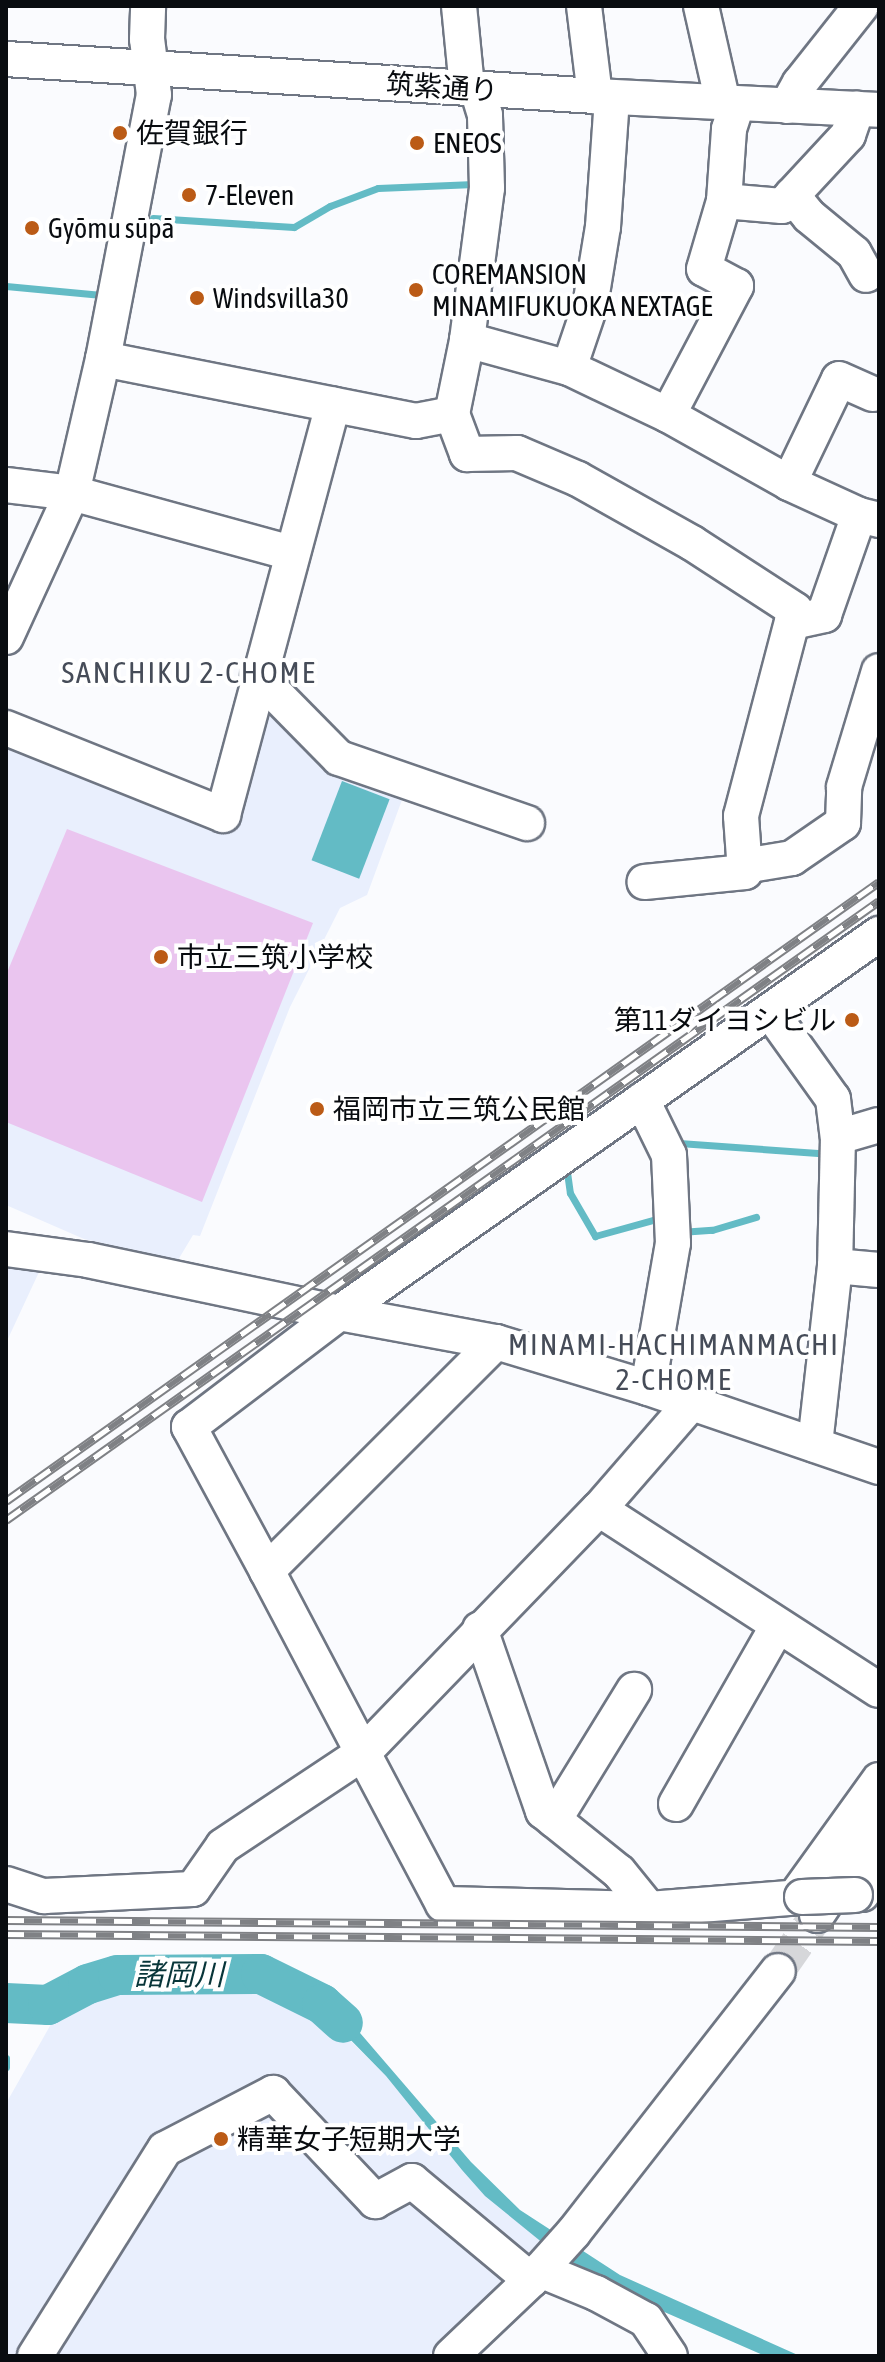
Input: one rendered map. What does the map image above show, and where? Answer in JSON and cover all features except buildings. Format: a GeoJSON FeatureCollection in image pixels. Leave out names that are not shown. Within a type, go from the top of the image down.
{"type":"FeatureCollection","features":[{"type":"Feature","properties":{"kind":"street"},"geometry":{"type":"LineString","coordinates":[[6,637],[72,493],[103,359],[154,95],[148,6]]}},
{"type":"Feature","properties":{"kind":"street"},"geometry":{"type":"LineString","coordinates":[[459,6],[472,89],[485,115],[487,188],[467,340],[452,414],[467,454],[517,453],[578,479],[692,543],[795,610],[741,816],[745,872],[644,882]]}},
{"type":"Feature","properties":{"kind":"street"},"geometry":{"type":"LineString","coordinates":[[569,368],[590,306],[603,227],[604,97],[584,6]]}},
{"type":"Feature","properties":{"kind":"street"},"geometry":{"type":"LineString","coordinates":[[668,415],[736,286],[704,269],[724,201],[730,103],[701,6]]}},
{"type":"Feature","properties":{"kind":"street"},"geometry":{"type":"LineString","coordinates":[[787,106],[800,83],[861,6]]}},
{"type":"Feature","properties":{"kind":"street","name":"筑紫通り"},"geometry":{"type":"LineString","coordinates":[[6,59],[604,97],[868,110]]}},
{"type":"Feature","properties":{"kind":"street"},"geometry":{"type":"LineString","coordinates":[[724,201],[782,206],[868,110]]}},
{"type":"Feature","properties":{"kind":"street"},"geometry":{"type":"LineString","coordinates":[[792,195],[809,216],[854,253],[866,275]]}},
{"type":"Feature","properties":{"kind":"street"},"geometry":{"type":"LineString","coordinates":[[467,340],[569,368],[668,415],[789,483],[869,518],[824,615],[792,622]]}},
{"type":"Feature","properties":{"kind":"street"},"geometry":{"type":"LineString","coordinates":[[103,359],[416,421],[452,414]]}},
{"type":"Feature","properties":{"kind":"street"},"geometry":{"type":"LineString","coordinates":[[789,483],[839,379],[873,394]]}},
{"type":"Feature","properties":{"kind":"street"},"geometry":{"type":"LineString","coordinates":[[6,728],[223,815],[333,404]]}},
{"type":"Feature","properties":{"kind":"street"},"geometry":{"type":"LineString","coordinates":[[6,485],[72,493],[292,553]]}},
{"type":"Feature","properties":{"kind":"street"},"geometry":{"type":"LineString","coordinates":[[744,866],[792,858],[843,823],[844,787],[879,671]]}},
{"type":"Feature","properties":{"kind":"street"},"geometry":{"type":"LineString","coordinates":[[258,676],[339,758],[527,823]]}},
{"type":"Feature","properties":{"kind":"street"},"geometry":{"type":"LineString","coordinates":[[869,1888],[805,1903],[649,1909],[443,1904],[189,1427],[339,1313],[879,934]]}},
{"type":"Feature","properties":{"kind":"street"},"geometry":{"type":"LineString","coordinates":[[770,1011],[833,1099],[838,1137],[835,1266],[815,1445]]}},
{"type":"Feature","properties":{"kind":"street"},"geometry":{"type":"LineString","coordinates":[[642,1100],[669,1155],[673,1243],[648,1388]]}},
{"type":"Feature","properties":{"kind":"street"},"geometry":{"type":"LineString","coordinates":[[838,1137],[879,1125]]}},
{"type":"Feature","properties":{"kind":"street"},"geometry":{"type":"LineString","coordinates":[[15,1244],[339,1313],[496,1342],[648,1388],[879,1467]]}},
{"type":"Feature","properties":{"kind":"street"},"geometry":{"type":"LineString","coordinates":[[835,1266],[879,1270]]}},
{"type":"Feature","properties":{"kind":"street"},"geometry":{"type":"LineString","coordinates":[[267,1571],[496,1342]]}},
{"type":"Feature","properties":{"kind":"street"},"geometry":{"type":"LineString","coordinates":[[6,1884],[44,1896],[193,1889],[223,1846],[363,1753],[599,1509],[691,1403]]}},
{"type":"Feature","properties":{"kind":"street"},"geometry":{"type":"LineString","coordinates":[[599,1509],[777,1627],[879,1690]]}},
{"type":"Feature","properties":{"kind":"street"},"geometry":{"type":"LineString","coordinates":[[676,1804],[777,1627]]}},
{"type":"Feature","properties":{"kind":"street"},"geometry":{"type":"LineString","coordinates":[[480,1629],[543,1811],[619,1872],[649,1909]]}},
{"type":"Feature","properties":{"kind":"street"},"geometry":{"type":"LineString","coordinates":[[554,1820],[634,1690]]}},
{"type":"Feature","properties":{"kind":"street"},"geometry":{"type":"LineString","coordinates":[[805,1903],[879,1780]]}},
{"type":"Feature","properties":{"kind":"street"},"geometry":{"type":"LineString","coordinates":[[805,1903],[879,1823]]}},
{"type":"Feature","properties":{"kind":"street"},"geometry":{"type":"LineString","coordinates":[[451,2356],[535,2275],[574,2232],[778,1971]]}},
{"type":"Feature","properties":{"kind":"street"},"geometry":{"type":"LineString","coordinates":[[35,2356],[165,2149],[273,2093],[375,2201],[412,2181],[535,2275],[596,2293],[646,2320],[670,2356]]}},
{"type":"Feature","properties":{"kind":"shaded area","name":"市立三筑小学校"},"geometry":{"type":"Polygon","coordinates":[[[263,702],[406,789],[367,895],[340,908],[290,1007],[200,1236],[193,1235],[178,1260],[84,1239],[6,1205],[6,742],[228,827],[263,702]]]}},
{"type":"Feature","properties":{"kind":"shaded area"},"geometry":{"type":"Polygon","coordinates":[[[67,829],[313,923],[202,1202],[6,1122],[6,975],[67,829]]]}},
{"type":"Feature","properties":{"kind":"shaded area"},"geometry":{"type":"Polygon","coordinates":[[[6,1268],[39,1272],[6,1343],[6,1268]]]}},
{"type":"Feature","properties":{"kind":"shaded area","name":"精華女子短期大学"},"geometry":{"type":"Polygon","coordinates":[[[171,1981],[277,1991],[333,2023],[386,2076],[462,2170],[544,2244],[428,2356],[6,2356],[8,2100],[59,2010],[128,1982],[171,1981]]]}},
{"type":"Feature","properties":{"kind":"water"},"geometry":{"type":"Polygon","coordinates":[[[342,781],[390,799],[359,879],[312,860],[342,781]]]}},
{"type":"Feature","properties":{"kind":"water"},"geometry":{"type":"Polygon","coordinates":[[[348,2019],[471,2162],[520,2210],[620,2275],[800,2356],[765,2356],[646,2304],[612,2288],[544,2244],[485,2196],[462,2170],[386,2076],[339,2028],[348,2019]]]}},
{"type":"Feature","properties":{"kind":"waterway"},"geometry":{"type":"LineString","coordinates":[[153,218],[294,227],[330,206],[378,188],[474,184]]}},
{"type":"Feature","properties":{"kind":"waterway"},"geometry":{"type":"LineString","coordinates":[[6,286],[102,295]]}},
{"type":"Feature","properties":{"kind":"waterway"},"geometry":{"type":"LineString","coordinates":[[679,1143],[818,1153]]}},
{"type":"Feature","properties":{"kind":"waterway"},"geometry":{"type":"LineString","coordinates":[[566,1165],[570,1193],[595,1236],[660,1218]]}},
{"type":"Feature","properties":{"kind":"waterway"},"geometry":{"type":"LineString","coordinates":[[680,1232],[712,1230],[756,1217]]}},
{"type":"Feature","properties":{"kind":"waterway","name":"諸岡川"},"geometry":{"type":"LineString","coordinates":[[6,2003],[48,2005],[88,1984],[118,1975],[261,1974],[322,2004],[343,2023]]}},
{"type":"Feature","properties":{"kind":"waterway"},"geometry":{"type":"LineString","coordinates":[[6,2058],[6,2067]]}},
{"type":"Feature","properties":{"kind":"tunnel"},"geometry":{"type":"LineString","coordinates":[[778,1971],[817,1915]]}},
{"type":"Feature","properties":{"kind":"railway"},"geometry":{"type":"LineString","coordinates":[[6,1501],[879,882]]}},
{"type":"Feature","properties":{"kind":"railway"},"geometry":{"type":"LineString","coordinates":[[6,1520],[879,901]]}},
{"type":"Feature","properties":{"kind":"railway"},"geometry":{"type":"LineString","coordinates":[[6,1920],[879,1927]]}},
{"type":"Feature","properties":{"kind":"railway"},"geometry":{"type":"LineString","coordinates":[[6,1934],[879,1941]]}},
{"type":"Feature","properties":{"kind":"place","name":"佐賀銀行"},"geometry":{"type":"Point","coordinates":[120,133]}},
{"type":"Feature","properties":{"kind":"place","name":"ENEOS"},"geometry":{"type":"Point","coordinates":[417,143]}},
{"type":"Feature","properties":{"kind":"place","name":"7-Eleven"},"geometry":{"type":"Point","coordinates":[189,195]}},
{"type":"Feature","properties":{"kind":"place","name":"Gyōmu sūpā"},"geometry":{"type":"Point","coordinates":[32,228]}},
{"type":"Feature","properties":{"kind":"place","name":"COREMANSION MINAMIFUKUOKA NEXTAGE"},"geometry":{"type":"Point","coordinates":[416,290]}},
{"type":"Feature","properties":{"kind":"place","name":"Windsvilla30"},"geometry":{"type":"Point","coordinates":[197,298]}},
{"type":"Feature","properties":{"kind":"place","name":"市立三筑小学校"},"geometry":{"type":"Point","coordinates":[161,957]}},
{"type":"Feature","properties":{"kind":"place","name":"第11ダイヨシビル"},"geometry":{"type":"Point","coordinates":[852,1020]}},
{"type":"Feature","properties":{"kind":"place","name":"福岡市立三筑公民館"},"geometry":{"type":"Point","coordinates":[317,1109]}},
{"type":"Feature","properties":{"kind":"place","name":"精華女子短期大学"},"geometry":{"type":"Point","coordinates":[221,2139]}},
{"type":"Feature","properties":{"kind":"district","name":"SANCHIKU 2-CHOME"},"geometry":{"type":"Point","coordinates":[189,672]}},
{"type":"Feature","properties":{"kind":"district","name":"MINAMI-HACHIMANMACHI 2-CHOME"},"geometry":{"type":"Point","coordinates":[674,1361]}}]}
